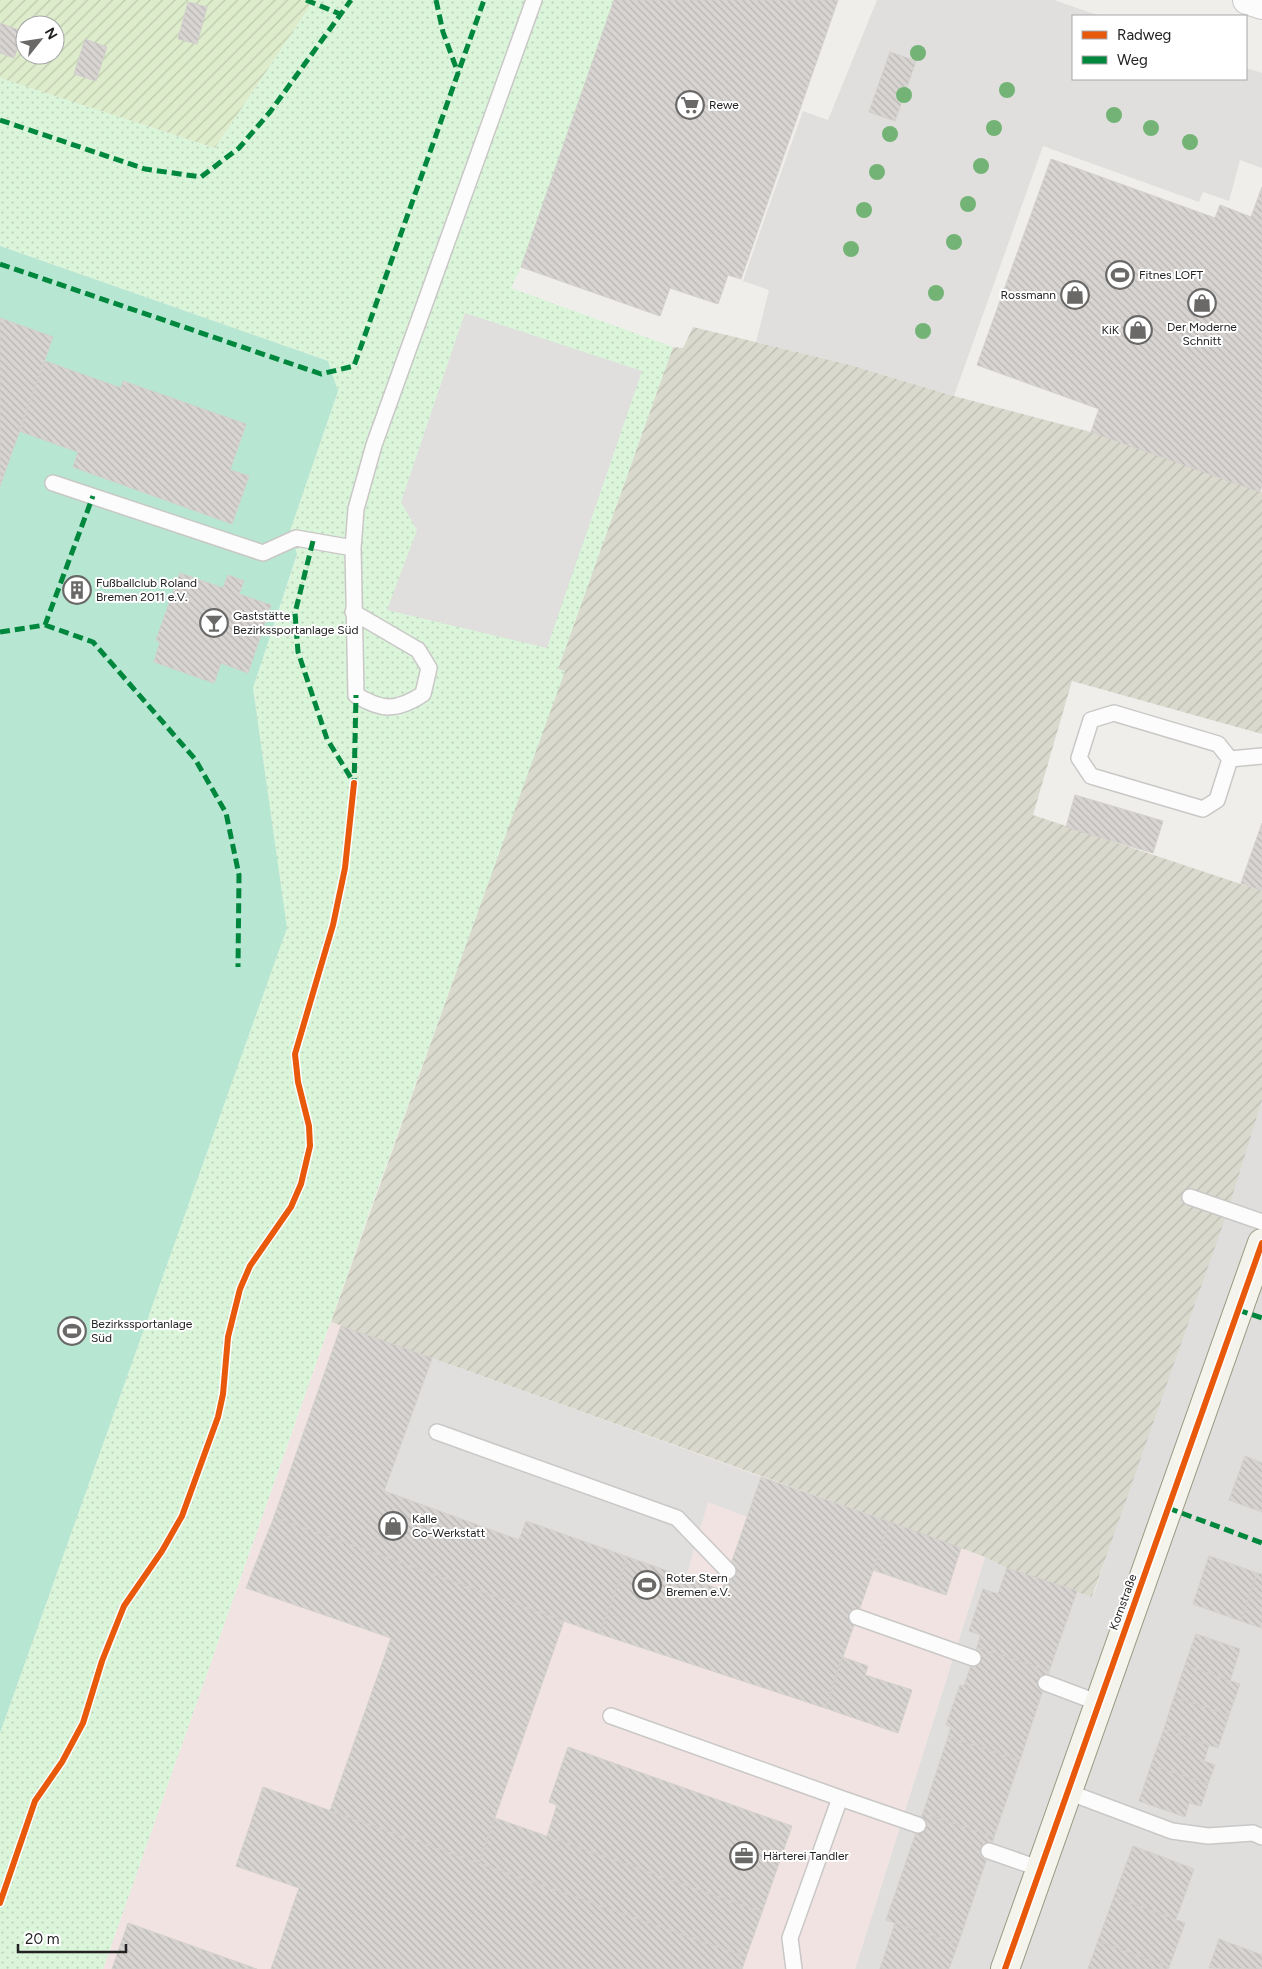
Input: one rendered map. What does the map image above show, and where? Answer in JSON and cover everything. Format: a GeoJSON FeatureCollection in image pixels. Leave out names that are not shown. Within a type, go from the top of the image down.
{"type":"FeatureCollection","features":[{"type":"Feature","properties":{"kind":"street"},"geometry":{"type":"LineString","coordinates":[[1247,0],[1262,5]]}},
{"type":"Feature","properties":{"kind":"street","name":"Kornstraße"},"geometry":{"type":"LineString","coordinates":[[1005,1969],[1262,1243]]}},
{"type":"Feature","properties":{"kind":"lane"},"geometry":{"type":"LineString","coordinates":[[353,612],[418,650],[429,668],[422,694],[406,704],[390,706],[374,706],[356,696],[353,612],[353,548],[356,509],[374,446],[534,0]]}},
{"type":"Feature","properties":{"kind":"lane"},"geometry":{"type":"LineString","coordinates":[[53,482],[263,553],[296,538],[353,548]]}},
{"type":"Feature","properties":{"kind":"lane"},"geometry":{"type":"LineString","coordinates":[[1114,713],[1218,744],[1230,758],[1218,800],[1202,809],[1091,776],[1079,758],[1091,720],[1114,713]]}},
{"type":"Feature","properties":{"kind":"lane"},"geometry":{"type":"LineString","coordinates":[[1230,758],[1262,756]]}},
{"type":"Feature","properties":{"kind":"lane"},"geometry":{"type":"LineString","coordinates":[[1190,1197],[1262,1222]]}},
{"type":"Feature","properties":{"kind":"lane"},"geometry":{"type":"LineString","coordinates":[[436,1432],[677,1518],[728,1571]]}},
{"type":"Feature","properties":{"kind":"lane"},"geometry":{"type":"LineString","coordinates":[[857,1617],[973,1658]]}},
{"type":"Feature","properties":{"kind":"lane"},"geometry":{"type":"LineString","coordinates":[[1046,1683],[1099,1703]]}},
{"type":"Feature","properties":{"kind":"lane"},"geometry":{"type":"LineString","coordinates":[[611,1716],[918,1826]]}},
{"type":"Feature","properties":{"kind":"lane"},"geometry":{"type":"LineString","coordinates":[[1068,1792],[1172,1831],[1208,1836],[1253,1833],[1262,1837]]}},
{"type":"Feature","properties":{"kind":"lane"},"geometry":{"type":"LineString","coordinates":[[794,1969],[790,1938],[840,1798]]}},
{"type":"Feature","properties":{"kind":"lane"},"geometry":{"type":"LineString","coordinates":[[989,1851],[1041,1869]]}},
{"type":"Feature","properties":{"kind":"shaded area"},"geometry":{"type":"Polygon","coordinates":[[[877,0],[1054,0],[1097,15],[1072,15],[1072,80],[1247,80],[1247,68],[1262,73],[1262,168],[1240,160],[1229,201],[1203,192],[1199,202],[1043,146],[954,396],[851,365],[756,342],[769,290],[743,281],[803,111],[828,120],[877,0]]]}},
{"type":"Feature","properties":{"kind":"shaded area"},"geometry":{"type":"Polygon","coordinates":[[[465,313],[642,371],[547,648],[387,610],[417,530],[401,502],[465,313]]]}},
{"type":"Feature","properties":{"kind":"shaded area"},"geometry":{"type":"Polygon","coordinates":[[[693,327],[851,365],[954,396],[1091,432],[1262,492],[1262,734],[1072,681],[1033,815],[1262,891],[1262,1100],[1228,1210],[1092,1597],[1007,1568],[985,1557],[890,1522],[331,1322],[564,671],[558,669],[673,347],[683,348],[693,327]]]}},
{"type":"Feature","properties":{"kind":"shaded area"},"geometry":{"type":"Polygon","coordinates":[[[1262,1085],[1262,1969],[855,1969],[985,1557],[1007,1568],[1093,1597],[1262,1085]]]}},
{"type":"Feature","properties":{"kind":"shaded area"},"geometry":{"type":"Polygon","coordinates":[[[331,1322],[985,1557],[855,1969],[103,1969],[331,1322]]]}},
{"type":"Feature","properties":{"kind":"shaded area"},"geometry":{"type":"Polygon","coordinates":[[[432,1358],[761,1477],[747,1517],[708,1502],[686,1577],[526,1521],[519,1540],[384,1491],[432,1358]]]}},
{"type":"Feature","properties":{"kind":"green space"},"geometry":{"type":"Polygon","coordinates":[[[0,0],[314,0],[215,148],[0,78],[0,0]]]}},
{"type":"Feature","properties":{"kind":"green space"},"geometry":{"type":"Polygon","coordinates":[[[314,0],[614,0],[521,267],[511,288],[673,347],[558,669],[565,671],[370,1210],[103,1969],[0,1969],[0,1733],[287,928],[253,688],[297,555],[290,531],[338,391],[328,361],[0,246],[0,78],[215,148],[314,0]]]}},
{"type":"Feature","properties":{"kind":"green space","name":"Bezirkssportanlage Süd"},"geometry":{"type":"Polygon","coordinates":[[[0,246],[328,361],[338,391],[290,531],[297,554],[253,688],[287,928],[0,1733],[0,246]]]}},
{"type":"Feature","properties":{"kind":"building"},"geometry":{"type":"Polygon","coordinates":[[[614,0],[838,0],[741,279],[728,275],[718,304],[670,288],[660,316],[521,267],[614,0]]]}},
{"type":"Feature","properties":{"kind":"building"},"geometry":{"type":"Polygon","coordinates":[[[188,2],[207,7],[197,44],[178,39],[188,2]]]}},
{"type":"Feature","properties":{"kind":"building"},"geometry":{"type":"Polygon","coordinates":[[[0,23],[15,29],[15,55],[14,58],[0,53],[0,23]]]}},
{"type":"Feature","properties":{"kind":"building"},"geometry":{"type":"Polygon","coordinates":[[[85,39],[107,47],[96,81],[74,74],[85,39]]]}},
{"type":"Feature","properties":{"kind":"building"},"geometry":{"type":"Polygon","coordinates":[[[890,52],[916,61],[895,121],[869,112],[890,52]]]}},
{"type":"Feature","properties":{"kind":"building"},"geometry":{"type":"Polygon","coordinates":[[[1051,159],[1215,218],[1220,205],[1251,217],[1262,187],[1262,485],[1260,492],[1091,432],[1099,409],[977,365],[1051,159]]]}},
{"type":"Feature","properties":{"kind":"building"},"geometry":{"type":"Polygon","coordinates":[[[0,318],[53,337],[0,486],[0,318]]]}},
{"type":"Feature","properties":{"kind":"building"},"geometry":{"type":"Polygon","coordinates":[[[45,361],[121,388],[123,381],[246,424],[230,470],[249,476],[232,524],[73,467],[78,452],[19,431],[45,361]]]}},
{"type":"Feature","properties":{"kind":"building","name":"Gaststätte Bezirkssportanlage Süd"},"geometry":{"type":"Polygon","coordinates":[[[180,573],[223,588],[228,575],[244,581],[239,594],[271,605],[248,673],[221,663],[214,683],[154,662],[160,642],[156,640],[180,573]]]}},
{"type":"Feature","properties":{"kind":"building","name":"Fußballclub Roland Bremen 2011 e.V."},"geometry":{"type":"Polygon","coordinates":[[[72,583],[85,584],[83,601],[68,596],[72,583]]]}},
{"type":"Feature","properties":{"kind":"building"},"geometry":{"type":"Polygon","coordinates":[[[1075,795],[1163,821],[1153,853],[1066,827],[1075,795]]]}},
{"type":"Feature","properties":{"kind":"building"},"geometry":{"type":"Polygon","coordinates":[[[1262,823],[1262,891],[1241,883],[1262,823]]]}},
{"type":"Feature","properties":{"kind":"building"},"geometry":{"type":"Polygon","coordinates":[[[341,1326],[432,1358],[384,1491],[519,1540],[526,1521],[628,1557],[600,1634],[274,1517],[341,1326]]]}},
{"type":"Feature","properties":{"kind":"building"},"geometry":{"type":"Polygon","coordinates":[[[1245,1456],[1262,1463],[1262,1512],[1229,1500],[1245,1456]]]}},
{"type":"Feature","properties":{"kind":"building"},"geometry":{"type":"Polygon","coordinates":[[[761,1477],[890,1522],[825,1708],[600,1634],[628,1557],[722,1590],[761,1477]]]}},
{"type":"Feature","properties":{"kind":"building"},"geometry":{"type":"Polygon","coordinates":[[[274,1517],[564,1621],[479,1863],[330,1811],[391,1638],[246,1588],[274,1517]]]}},
{"type":"Feature","properties":{"kind":"building"},"geometry":{"type":"Polygon","coordinates":[[[890,1522],[961,1548],[946,1595],[873,1570],[890,1522]]]}},
{"type":"Feature","properties":{"kind":"building"},"geometry":{"type":"Polygon","coordinates":[[[1209,1556],[1257,1573],[1241,1621],[1193,1604],[1209,1556]]]}},
{"type":"Feature","properties":{"kind":"building"},"geometry":{"type":"Polygon","coordinates":[[[1007,1568],[1077,1591],[1049,1671],[977,1647],[981,1635],[969,1631],[983,1589],[998,1594],[1007,1568]]]}},
{"type":"Feature","properties":{"kind":"building"},"geometry":{"type":"Polygon","coordinates":[[[1257,1573],[1262,1574],[1262,1628],[1241,1621],[1257,1573]]]}},
{"type":"Feature","properties":{"kind":"building"},"geometry":{"type":"Polygon","coordinates":[[[1196,1634],[1240,1649],[1230,1681],[1185,1665],[1196,1634]]]}},
{"type":"Feature","properties":{"kind":"building"},"geometry":{"type":"Polygon","coordinates":[[[977,1647],[1049,1671],[1020,1760],[948,1737],[951,1727],[946,1725],[960,1685],[964,1686],[977,1647]]]}},
{"type":"Feature","properties":{"kind":"building"},"geometry":{"type":"Polygon","coordinates":[[[842,1657],[868,1666],[865,1675],[912,1690],[898,1733],[825,1708],[842,1657]]]}},
{"type":"Feature","properties":{"kind":"building"},"geometry":{"type":"Polygon","coordinates":[[[1185,1665],[1240,1684],[1229,1715],[1174,1697],[1185,1665]]]}},
{"type":"Feature","properties":{"kind":"building"},"geometry":{"type":"Polygon","coordinates":[[[1174,1697],[1229,1715],[1218,1748],[1164,1729],[1174,1697]]]}},
{"type":"Feature","properties":{"kind":"building"},"geometry":{"type":"Polygon","coordinates":[[[1164,1729],[1209,1745],[1204,1761],[1215,1765],[1208,1784],[1151,1765],[1164,1729]]]}},
{"type":"Feature","properties":{"kind":"building"},"geometry":{"type":"Polygon","coordinates":[[[948,1737],[1020,1760],[994,1837],[923,1813],[948,1737]]]}},
{"type":"Feature","properties":{"kind":"building"},"geometry":{"type":"Polygon","coordinates":[[[568,1747],[792,1826],[762,1912],[547,1836],[557,1805],[549,1802],[568,1747]]]}},
{"type":"Feature","properties":{"kind":"building"},"geometry":{"type":"Polygon","coordinates":[[[1151,1765],[1208,1784],[1201,1806],[1189,1803],[1185,1817],[1139,1801],[1151,1765]]]}},
{"type":"Feature","properties":{"kind":"building"},"geometry":{"type":"Polygon","coordinates":[[[263,1787],[746,1957],[742,1969],[271,1969],[299,1888],[236,1866],[263,1787]]]}},
{"type":"Feature","properties":{"kind":"building"},"geometry":{"type":"Polygon","coordinates":[[[923,1813],[994,1837],[958,1944],[886,1920],[923,1813]]]}},
{"type":"Feature","properties":{"kind":"building"},"geometry":{"type":"Polygon","coordinates":[[[495,1818],[762,1912],[746,1957],[479,1863],[495,1818]]]}},
{"type":"Feature","properties":{"kind":"building"},"geometry":{"type":"Polygon","coordinates":[[[1133,1846],[1194,1869],[1176,1919],[1114,1897],[1133,1846]]]}},
{"type":"Feature","properties":{"kind":"building"},"geometry":{"type":"Polygon","coordinates":[[[1114,1897],[1185,1923],[1169,1967],[1098,1941],[1114,1897]]]}},
{"type":"Feature","properties":{"kind":"building"},"geometry":{"type":"Polygon","coordinates":[[[128,1923],[257,1969],[112,1969],[128,1923]]]}},
{"type":"Feature","properties":{"kind":"building"},"geometry":{"type":"Polygon","coordinates":[[[895,1923],[958,1944],[949,1969],[880,1969],[895,1923]]]}},
{"type":"Feature","properties":{"kind":"building"},"geometry":{"type":"Polygon","coordinates":[[[1219,1939],[1262,1955],[1262,1969],[1209,1968],[1219,1939]]]}},
{"type":"Feature","properties":{"kind":"building"},"geometry":{"type":"Polygon","coordinates":[[[1098,1941],[1169,1967],[1168,1969],[1088,1969],[1098,1941]]]}},
{"type":"Feature","properties":{"kind":"marked path"},"geometry":{"type":"LineString","coordinates":[[306,0],[340,14]]}},
{"type":"Feature","properties":{"kind":"marked path"},"geometry":{"type":"LineString","coordinates":[[0,120],[145,169],[201,177],[239,148],[270,112],[351,0]]}},
{"type":"Feature","properties":{"kind":"marked path"},"geometry":{"type":"LineString","coordinates":[[436,0],[443,32],[458,73]]}},
{"type":"Feature","properties":{"kind":"marked path"},"geometry":{"type":"LineString","coordinates":[[0,264],[321,374],[354,366],[484,0]]}},
{"type":"Feature","properties":{"kind":"marked path"},"geometry":{"type":"LineString","coordinates":[[0,632],[45,625],[93,496]]}},
{"type":"Feature","properties":{"kind":"marked path"},"geometry":{"type":"LineString","coordinates":[[313,541],[295,613],[298,652],[327,739],[354,783]]}},
{"type":"Feature","properties":{"kind":"marked path"},"geometry":{"type":"LineString","coordinates":[[45,625],[93,642],[195,759],[226,813],[239,875],[238,967]]}},
{"type":"Feature","properties":{"kind":"marked path"},"geometry":{"type":"LineString","coordinates":[[354,788],[356,695]]}},
{"type":"Feature","properties":{"kind":"marked path"},"geometry":{"type":"LineString","coordinates":[[1238,1310],[1262,1318]]}},
{"type":"Feature","properties":{"kind":"marked path"},"geometry":{"type":"LineString","coordinates":[[1168,1508],[1262,1543]]}},
{"type":"Feature","properties":{"kind":"cycle path"},"geometry":{"type":"LineString","coordinates":[[0,1903],[35,1801],[62,1762],[83,1723],[102,1661],[124,1606],[162,1551],[182,1516],[218,1417],[223,1394],[228,1337],[240,1289],[250,1266],[291,1207],[301,1184],[310,1146],[309,1126],[298,1082],[295,1054],[333,925],[345,868],[354,783]]}},
{"type":"Feature","properties":{"kind":"cycle path"},"geometry":{"type":"LineString","coordinates":[[1005,1969],[1262,1243]]}},
{"type":"Feature","properties":{"kind":"place","name":"Rewe"},"geometry":{"type":"Point","coordinates":[690,105]}},
{"type":"Feature","properties":{"kind":"place","name":"Fitnes LOFT"},"geometry":{"type":"Point","coordinates":[1120,275]}},
{"type":"Feature","properties":{"kind":"place","name":"Rossmann"},"geometry":{"type":"Point","coordinates":[1075,295]}},
{"type":"Feature","properties":{"kind":"place","name":"Der Moderne Schnitt"},"geometry":{"type":"Point","coordinates":[1202,303]}},
{"type":"Feature","properties":{"kind":"place","name":"KiK"},"geometry":{"type":"Point","coordinates":[1138,330]}},
{"type":"Feature","properties":{"kind":"place","name":"Fußballclub Roland Bremen 2011 e.V."},"geometry":{"type":"Point","coordinates":[77,590]}},
{"type":"Feature","properties":{"kind":"place","name":"Gaststätte Bezirkssportanlage Süd"},"geometry":{"type":"Point","coordinates":[214,623]}},
{"type":"Feature","properties":{"kind":"place","name":"Bezirkssportanlage Süd"},"geometry":{"type":"Point","coordinates":[72,1331]}},
{"type":"Feature","properties":{"kind":"place","name":"Kalle Co-Werkstatt"},"geometry":{"type":"Point","coordinates":[393,1526]}},
{"type":"Feature","properties":{"kind":"place","name":"Roter Stern Bremen e.V."},"geometry":{"type":"Point","coordinates":[647,1585]}},
{"type":"Feature","properties":{"kind":"place","name":"Härterei Tandler"},"geometry":{"type":"Point","coordinates":[744,1856]}}]}
